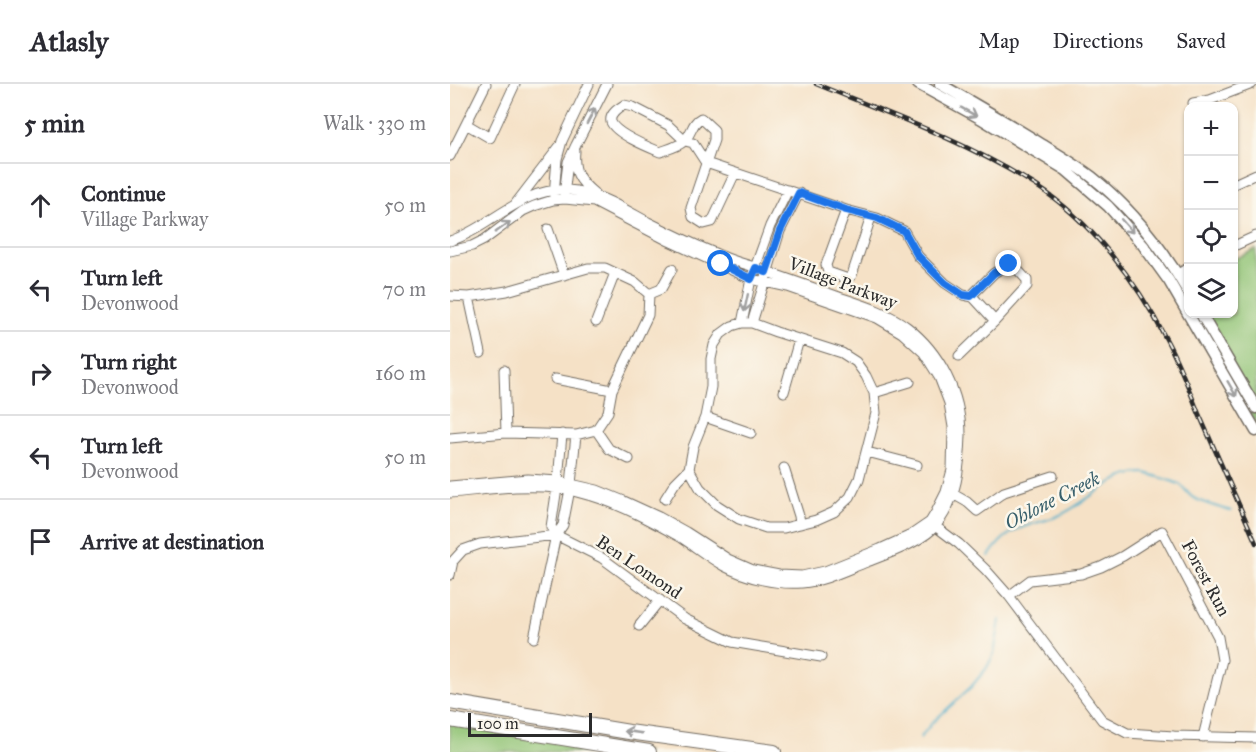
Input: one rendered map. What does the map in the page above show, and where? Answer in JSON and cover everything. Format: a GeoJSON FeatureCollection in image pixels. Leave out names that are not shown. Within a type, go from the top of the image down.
{"type":"FeatureCollection","features":[{"type":"Feature","properties":{"kind":"highway"},"geometry":{"type":"LineString","coordinates":[[450,702],[629,732],[774,752]]}},
{"type":"Feature","properties":{"kind":"highway"},"geometry":{"type":"LineString","coordinates":[[450,720],[649,752]]}},
{"type":"Feature","properties":{"kind":"main road"},"geometry":{"type":"LineString","coordinates":[[918,84],[1066,170],[1108,206],[1143,245],[1169,281],[1256,430]]}},
{"type":"Feature","properties":{"kind":"main road"},"geometry":{"type":"LineString","coordinates":[[939,84],[990,112],[1091,176],[1129,212],[1152,238],[1184,285]]}},
{"type":"Feature","properties":{"kind":"main road"},"geometry":{"type":"LineString","coordinates":[[1203,318],[1256,408]]}},
{"type":"Feature","properties":{"kind":"street"},"geometry":{"type":"LineString","coordinates":[[450,156],[486,84]]}},
{"type":"Feature","properties":{"kind":"street"},"geometry":{"type":"LineString","coordinates":[[466,124],[490,138],[515,84]]}},
{"type":"Feature","properties":{"kind":"street"},"geometry":{"type":"LineString","coordinates":[[559,195],[557,159],[561,145],[589,84]]}},
{"type":"Feature","properties":{"kind":"street"},"geometry":{"type":"LineString","coordinates":[[559,195],[568,162],[607,84]]}},
{"type":"Feature","properties":{"kind":"street"},"geometry":{"type":"LineString","coordinates":[[1198,102],[1252,84]]}},
{"type":"Feature","properties":{"kind":"street"},"geometry":{"type":"LineString","coordinates":[[735,173],[712,222],[705,224],[693,217],[691,208],[706,163],[714,140],[714,129],[701,118],[695,121],[685,141],[660,152],[618,130],[611,123],[611,117],[617,109],[624,105],[633,107],[668,125],[685,141],[693,143],[706,163],[871,217],[904,231],[918,256],[945,283],[963,295],[973,297],[995,321]]}},
{"type":"Feature","properties":{"kind":"street"},"geometry":{"type":"LineString","coordinates":[[515,204],[561,145]]}},
{"type":"Feature","properties":{"kind":"street"},"geometry":{"type":"LineString","coordinates":[[576,145],[574,159],[576,171],[583,183],[596,194]]}},
{"type":"Feature","properties":{"kind":"street"},"geometry":{"type":"LineString","coordinates":[[1238,182],[1256,174]]}},
{"type":"Feature","properties":{"kind":"street"},"geometry":{"type":"LineString","coordinates":[[747,323],[751,279],[770,226],[788,189]]}},
{"type":"Feature","properties":{"kind":"street"},"geometry":{"type":"LineString","coordinates":[[747,323],[764,282],[780,231],[799,193]]}},
{"type":"Feature","properties":{"kind":"street","name":"Village Parkway"},"geometry":{"type":"LineString","coordinates":[[450,241],[468,234],[515,204],[533,196],[596,194],[672,234],[723,257],[880,311],[907,327],[929,348],[946,374],[956,400],[961,426],[959,471],[953,494],[943,516],[914,542],[827,578],[802,583],[778,583],[751,577],[724,566],[656,524],[570,487],[528,479],[450,486]]}},
{"type":"Feature","properties":{"kind":"street","name":"Village Parkway"},"geometry":{"type":"LineString","coordinates":[[450,252],[484,240],[523,211],[559,195],[594,202],[669,241],[751,279],[788,287],[877,318],[902,333],[924,353],[939,377],[949,402],[953,427],[952,470],[946,492],[932,525]]}},
{"type":"Feature","properties":{"kind":"street"},"geometry":{"type":"LineString","coordinates":[[846,210],[826,265],[828,272],[848,279],[852,275],[871,217]]}},
{"type":"Feature","properties":{"kind":"street"},"geometry":{"type":"LineString","coordinates":[[548,229],[564,276]]}},
{"type":"Feature","properties":{"kind":"street"},"geometry":{"type":"LineString","coordinates":[[1238,244],[1256,236]]}},
{"type":"Feature","properties":{"kind":"street"},"geometry":{"type":"LineString","coordinates":[[959,356],[1027,286],[1027,280],[1009,264],[994,273],[971,296]]}},
{"type":"Feature","properties":{"kind":"street"},"geometry":{"type":"LineString","coordinates":[[450,296],[469,297],[507,291],[588,268],[605,268],[635,282],[648,294],[648,315],[612,390],[608,412],[596,430],[576,435],[506,433],[450,438]]}},
{"type":"Feature","properties":{"kind":"street"},"geometry":{"type":"LineString","coordinates":[[648,294],[661,289],[672,269]]}},
{"type":"Feature","properties":{"kind":"street"},"geometry":{"type":"LineString","coordinates":[[1178,274],[1184,270]]}},
{"type":"Feature","properties":{"kind":"street"},"geometry":{"type":"LineString","coordinates":[[596,322],[615,273]]}},
{"type":"Feature","properties":{"kind":"street"},"geometry":{"type":"LineString","coordinates":[[469,297],[481,353]]}},
{"type":"Feature","properties":{"kind":"street"},"geometry":{"type":"LineString","coordinates":[[665,499],[675,483],[689,469],[693,447],[705,417],[711,387],[711,359],[714,345],[721,334],[732,326],[747,323],[842,353],[856,363],[866,376],[874,393],[876,413],[859,479],[850,497],[834,512],[816,520],[784,528],[766,528],[739,519],[717,505],[700,488],[689,469]]}},
{"type":"Feature","properties":{"kind":"street"},"geometry":{"type":"LineString","coordinates":[[784,392],[799,340]]}},
{"type":"Feature","properties":{"kind":"street"},"geometry":{"type":"LineString","coordinates":[[504,370],[506,433]]}},
{"type":"Feature","properties":{"kind":"street"},"geometry":{"type":"LineString","coordinates":[[555,379],[612,390]]}},
{"type":"Feature","properties":{"kind":"street"},"geometry":{"type":"LineString","coordinates":[[874,393],[910,382]]}},
{"type":"Feature","properties":{"kind":"street"},"geometry":{"type":"LineString","coordinates":[[705,417],[751,433]]}},
{"type":"Feature","properties":{"kind":"street"},"geometry":{"type":"LineString","coordinates":[[596,430],[609,449],[630,459]]}},
{"type":"Feature","properties":{"kind":"street"},"geometry":{"type":"LineString","coordinates":[[556,535],[551,527],[558,484],[562,434]]}},
{"type":"Feature","properties":{"kind":"street"},"geometry":{"type":"LineString","coordinates":[[534,639],[556,535],[563,525],[576,435]]}},
{"type":"Feature","properties":{"kind":"street"},"geometry":{"type":"LineString","coordinates":[[867,452],[917,465]]}},
{"type":"Feature","properties":{"kind":"street"},"geometry":{"type":"LineString","coordinates":[[784,468],[800,524]]}},
{"type":"Feature","properties":{"kind":"street"},"geometry":{"type":"LineString","coordinates":[[953,494],[977,511],[1004,492],[1053,476]]}},
{"type":"Feature","properties":{"kind":"street","name":"Village Parkway"},"geometry":{"type":"LineString","coordinates":[[450,493],[558,484]]}},
{"type":"Feature","properties":{"kind":"street"},"geometry":{"type":"LineString","coordinates":[[932,525],[959,544],[1009,596],[1102,720],[1127,733],[1256,738]]}},
{"type":"Feature","properties":{"kind":"street","name":"Forest Run"},"geometry":{"type":"LineString","coordinates":[[1009,596],[1030,580],[1081,574],[1101,567],[1162,531],[1218,637],[1222,660],[1203,737]]}},
{"type":"Feature","properties":{"kind":"street"},"geometry":{"type":"LineString","coordinates":[[450,574],[453,561],[463,550],[480,544],[556,535]]}},
{"type":"Feature","properties":{"kind":"street","name":"Ben Lomond"},"geometry":{"type":"LineString","coordinates":[[556,535],[602,558],[685,619],[732,642],[821,657]]}},
{"type":"Feature","properties":{"kind":"street"},"geometry":{"type":"LineString","coordinates":[[639,626],[660,600]]}},
{"type":"Feature","properties":{"kind":"green space"},"geometry":{"type":"Polygon","coordinates":[[[1256,249],[1256,424],[1190,318],[1238,318],[1238,257],[1256,249]]]}},
{"type":"Feature","properties":{"kind":"green space"},"geometry":{"type":"Polygon","coordinates":[[[1184,277],[1184,307],[1178,297],[1184,277]]]}},
{"type":"Feature","properties":{"kind":"green space"},"geometry":{"type":"Polygon","coordinates":[[[450,720],[649,752],[450,752],[450,720]]]}},
{"type":"Feature","properties":{"kind":"waterway","name":"Ohlone Creek"},"geometry":{"type":"LineString","coordinates":[[989,556],[998,543],[1011,533],[1022,527],[1058,516],[1110,483],[1133,474],[1146,473],[1176,483],[1196,499],[1231,511]]}},
{"type":"Feature","properties":{"kind":"waterway","name":"Ohlone Creek"},"geometry":{"type":"LineString","coordinates":[[920,738],[986,669],[994,654],[1000,620]]}},
{"type":"Feature","properties":{"kind":"railway"},"geometry":{"type":"LineString","coordinates":[[816,84],[982,155],[1055,199],[1093,234],[1141,295],[1166,339],[1256,543]]}},
{"type":"Feature","properties":{"kind":"route"},"geometry":{"type":"LineString","coordinates":[[721,264],[751,279],[756,268],[766,272],[780,231],[799,193],[846,210],[877,218],[904,231],[918,256],[945,283],[963,295],[971,296],[994,273],[1009,264]]}}]}
